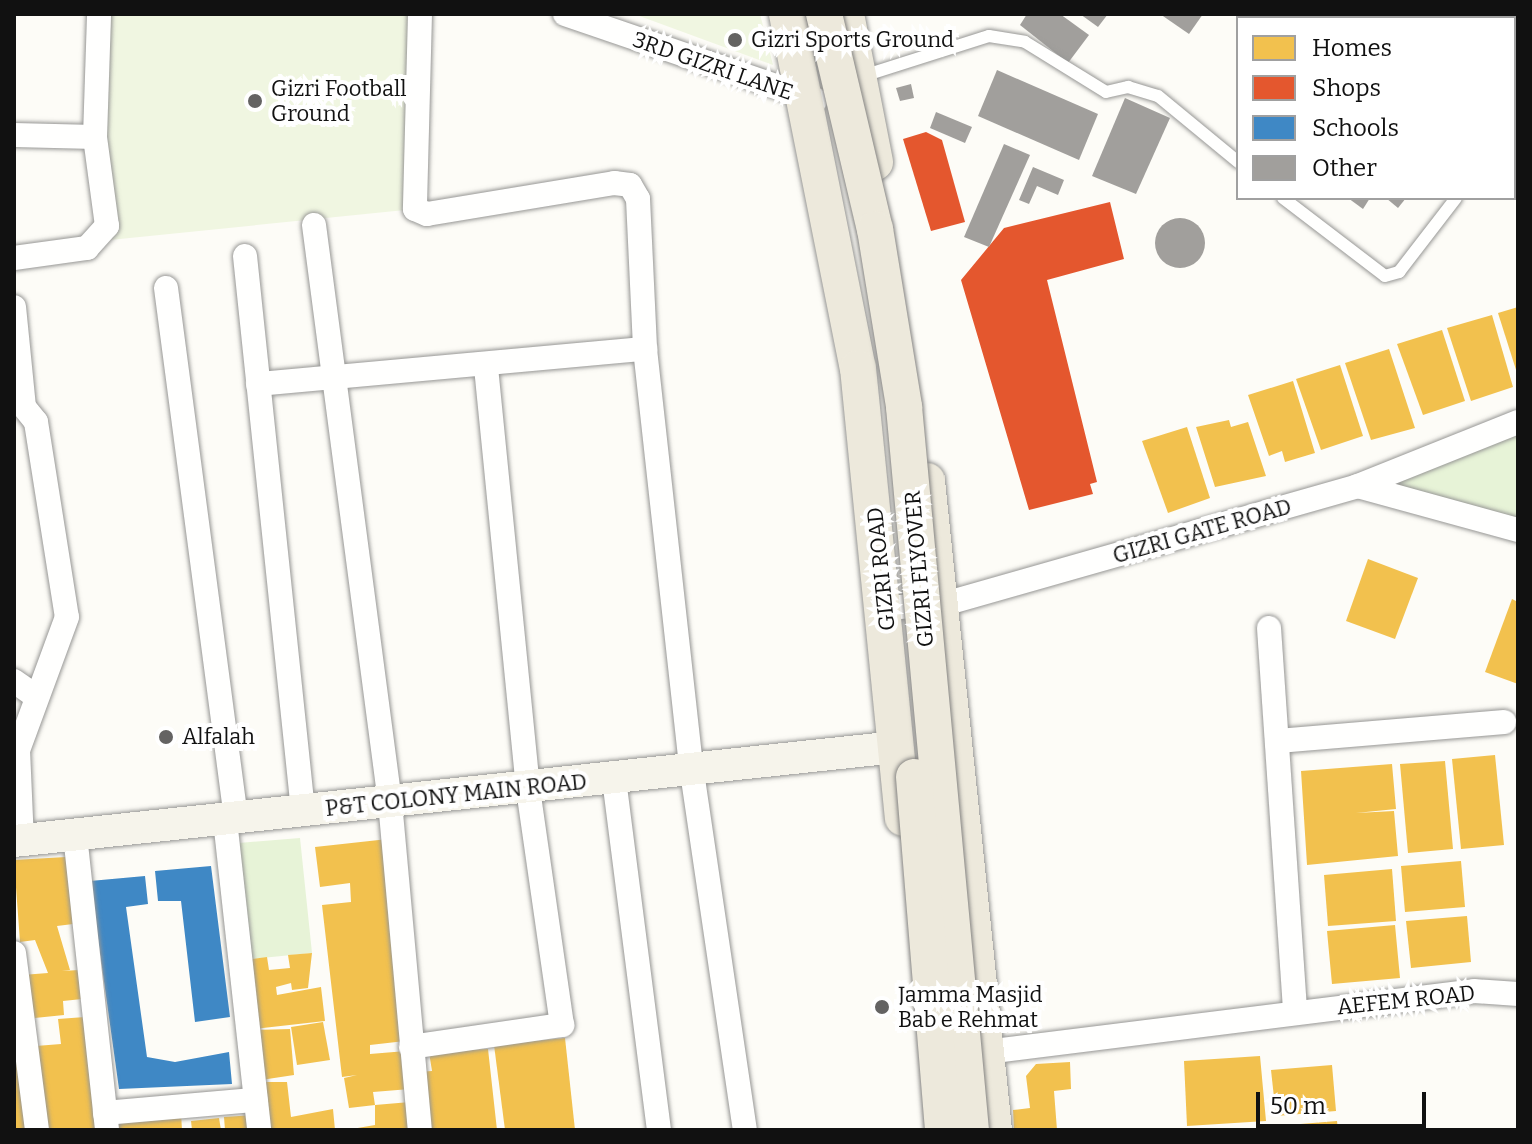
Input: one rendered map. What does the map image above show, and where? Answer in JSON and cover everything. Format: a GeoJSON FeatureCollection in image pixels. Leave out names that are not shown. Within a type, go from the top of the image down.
{"type":"FeatureCollection","features":[{"type":"Feature","properties":{"kind":"main road","name":"GIZRI ROAD"},"geometry":{"type":"LineString","coordinates":[[787,14],[808,99],[858,368],[885,608],[930,1130]]}},
{"type":"Feature","properties":{"kind":"main road","name":"GIZRI FLYOVER"},"geometry":{"type":"LineString","coordinates":[[801,14],[863,274],[885,438],[943,1130]]}},
{"type":"Feature","properties":{"kind":"main road","name":"GIZRI FLYOVER"},"geometry":{"type":"LineString","coordinates":[[824,14],[875,229],[904,407],[971,1130]]}},
{"type":"Feature","properties":{"kind":"main road"},"geometry":{"type":"LineString","coordinates":[[846,14],[909,352],[944,604],[994,1130]]}},
{"type":"Feature","properties":{"kind":"street"},"geometry":{"type":"LineString","coordinates":[[14,258],[100,241],[107,226],[95,137],[99,14]]}},
{"type":"Feature","properties":{"kind":"street"},"geometry":{"type":"LineString","coordinates":[[420,14],[415,209],[427,214],[630,185],[638,199],[645,349],[692,772],[745,1130]]}},
{"type":"Feature","properties":{"kind":"street","name":"3RD GIZRI LANE"},"geometry":{"type":"LineString","coordinates":[[565,14],[808,99],[862,89]]}},
{"type":"Feature","properties":{"kind":"street"},"geometry":{"type":"LineString","coordinates":[[14,135],[95,137]]}},
{"type":"Feature","properties":{"kind":"street"},"geometry":{"type":"LineString","coordinates":[[314,225],[390,802],[420,1130]]}},
{"type":"Feature","properties":{"kind":"street"},"geometry":{"type":"LineString","coordinates":[[245,256],[303,811]]}},
{"type":"Feature","properties":{"kind":"street"},"geometry":{"type":"LineString","coordinates":[[166,288],[231,819],[259,1130]]}},
{"type":"Feature","properties":{"kind":"street"},"geometry":{"type":"LineString","coordinates":[[14,307],[24,407],[36,422],[67,617],[18,750],[18,840]]}},
{"type":"Feature","properties":{"kind":"street"},"geometry":{"type":"LineString","coordinates":[[258,384],[486,369],[645,349]]}},
{"type":"Feature","properties":{"kind":"street"},"geometry":{"type":"LineString","coordinates":[[411,1047],[562,1025],[528,788],[486,369]]}},
{"type":"Feature","properties":{"kind":"street","name":"GIZRI GATE ROAD"},"geometry":{"type":"LineString","coordinates":[[885,608],[944,604],[1358,486],[1518,422]]}},
{"type":"Feature","properties":{"kind":"street"},"geometry":{"type":"LineString","coordinates":[[1358,486],[1518,530]]}},
{"type":"Feature","properties":{"kind":"street"},"geometry":{"type":"LineString","coordinates":[[1269,628],[1295,1011]]}},
{"type":"Feature","properties":{"kind":"street"},"geometry":{"type":"LineString","coordinates":[[14,681],[37,697]]}},
{"type":"Feature","properties":{"kind":"street"},"geometry":{"type":"LineString","coordinates":[[1278,741],[1504,722]]}},
{"type":"Feature","properties":{"kind":"street","name":"P&T COLONY MAIN ROAD"},"geometry":{"type":"LineString","coordinates":[[18,840],[692,772],[897,747]]}},
{"type":"Feature","properties":{"kind":"street"},"geometry":{"type":"LineString","coordinates":[[614,779],[659,1130]]}},
{"type":"Feature","properties":{"kind":"street"},"geometry":{"type":"LineString","coordinates":[[75,835],[106,1121],[255,1100]]}},
{"type":"Feature","properties":{"kind":"street"},"geometry":{"type":"LineString","coordinates":[[14,953],[37,1130]]}},
{"type":"Feature","properties":{"kind":"street","name":"AEFEM ROAD"},"geometry":{"type":"LineString","coordinates":[[986,1052],[1474,991],[1518,994]]}},
{"type":"Feature","properties":{"kind":"lane"},"geometry":{"type":"LineString","coordinates":[[862,89],[989,36],[1025,42],[1106,92],[1128,87],[1158,96],[1236,160]]}},
{"type":"Feature","properties":{"kind":"lane"},"geometry":{"type":"LineString","coordinates":[[1286,200],[1385,276],[1399,272],[1454,200]]}},
{"type":"Feature","properties":{"kind":"green space","name":"Gizri Football Ground"},"geometry":{"type":"Polygon","coordinates":[[[99,14],[420,14],[415,209],[100,241],[99,14]]]}},
{"type":"Feature","properties":{"kind":"green space","name":"Gizri Sports Ground"},"geometry":{"type":"Polygon","coordinates":[[[634,14],[760,14],[773,65],[634,14]]]}},
{"type":"Feature","properties":{"kind":"green space"},"geometry":{"type":"Polygon","coordinates":[[[1518,422],[1518,530],[1358,486],[1518,422]]]}},
{"type":"Feature","properties":{"kind":"green space"},"geometry":{"type":"Polygon","coordinates":[[[300,838],[312,953],[252,959],[239,843],[300,838]]]}},
{"type":"Feature","properties":{"kind":"building: Homes"},"geometry":{"type":"Polygon","coordinates":[[[1518,307],[1518,373],[1517,373],[1498,313],[1518,307]]]}},
{"type":"Feature","properties":{"kind":"building: Homes"},"geometry":{"type":"Polygon","coordinates":[[[1492,315],[1513,387],[1471,401],[1447,328],[1492,315]]]}},
{"type":"Feature","properties":{"kind":"building: Homes"},"geometry":{"type":"Polygon","coordinates":[[[1442,330],[1465,401],[1423,415],[1397,344],[1442,330]]]}},
{"type":"Feature","properties":{"kind":"building: Homes"},"geometry":{"type":"Polygon","coordinates":[[[1389,349],[1415,428],[1371,440],[1345,363],[1389,349]]]}},
{"type":"Feature","properties":{"kind":"building: Homes"},"geometry":{"type":"Polygon","coordinates":[[[1340,365],[1363,436],[1321,450],[1296,379],[1340,365]]]}},
{"type":"Feature","properties":{"kind":"building: Homes"},"geometry":{"type":"Polygon","coordinates":[[[1293,381],[1315,453],[1285,462],[1282,451],[1269,456],[1248,395],[1293,381]]]}},
{"type":"Feature","properties":{"kind":"building: Homes"},"geometry":{"type":"Polygon","coordinates":[[[1229,420],[1231,427],[1248,422],[1266,476],[1215,487],[1196,427],[1229,420]]]}},
{"type":"Feature","properties":{"kind":"building: Homes"},"geometry":{"type":"Polygon","coordinates":[[[1187,427],[1210,498],[1168,513],[1142,441],[1187,427]]]}},
{"type":"Feature","properties":{"kind":"building: Homes"},"geometry":{"type":"Polygon","coordinates":[[[1368,559],[1418,578],[1395,639],[1346,621],[1368,559]]]}},
{"type":"Feature","properties":{"kind":"building: Homes"},"geometry":{"type":"Polygon","coordinates":[[[1512,599],[1518,602],[1518,684],[1485,672],[1512,599]]]}},
{"type":"Feature","properties":{"kind":"building: Homes"},"geometry":{"type":"Polygon","coordinates":[[[1495,755],[1504,845],[1461,849],[1452,759],[1495,755]]]}},
{"type":"Feature","properties":{"kind":"building: Homes"},"geometry":{"type":"Polygon","coordinates":[[[1445,761],[1453,849],[1408,853],[1400,764],[1445,761]]]}},
{"type":"Feature","properties":{"kind":"building: Homes"},"geometry":{"type":"Polygon","coordinates":[[[1392,764],[1396,809],[1356,813],[1394,811],[1398,856],[1307,865],[1301,771],[1392,764]]]}},
{"type":"Feature","properties":{"kind":"building: Homes"},"geometry":{"type":"Polygon","coordinates":[[[388,839],[405,1041],[370,1045],[370,1054],[406,1051],[410,1089],[373,1092],[375,1105],[349,1108],[344,1078],[357,1075],[342,1077],[322,905],[351,902],[350,883],[320,887],[315,847],[388,839]]]}},
{"type":"Feature","properties":{"kind":"building: Homes"},"geometry":{"type":"Polygon","coordinates":[[[66,857],[73,924],[57,926],[70,970],[62,971],[79,970],[82,999],[63,1001],[64,1015],[25,1019],[22,975],[48,973],[35,940],[20,942],[14,860],[66,857]]]}},
{"type":"Feature","properties":{"kind":"building: Homes"},"geometry":{"type":"Polygon","coordinates":[[[1461,861],[1465,907],[1405,912],[1401,866],[1461,861]]]}},
{"type":"Feature","properties":{"kind":"building: Homes"},"geometry":{"type":"Polygon","coordinates":[[[1392,869],[1396,921],[1328,926],[1324,875],[1392,869]]]}},
{"type":"Feature","properties":{"kind":"building: Homes"},"geometry":{"type":"Polygon","coordinates":[[[1467,916],[1471,962],[1411,968],[1406,921],[1467,916]]]}},
{"type":"Feature","properties":{"kind":"building: Homes"},"geometry":{"type":"Polygon","coordinates":[[[1395,925],[1400,978],[1332,984],[1327,931],[1395,925]]]}},
{"type":"Feature","properties":{"kind":"building: Homes"},"geometry":{"type":"Polygon","coordinates":[[[312,953],[308,988],[292,990],[291,983],[276,987],[277,995],[321,987],[325,1021],[254,1029],[252,959],[267,957],[269,970],[290,968],[288,955],[312,953]]]}},
{"type":"Feature","properties":{"kind":"building: Homes"},"geometry":{"type":"Polygon","coordinates":[[[85,1017],[98,1130],[46,1130],[36,1046],[61,1044],[58,1019],[85,1017]]]}},
{"type":"Feature","properties":{"kind":"building: Homes"},"geometry":{"type":"Polygon","coordinates":[[[323,1022],[330,1060],[297,1065],[291,1027],[323,1022]]]}},
{"type":"Feature","properties":{"kind":"building: Homes"},"geometry":{"type":"Polygon","coordinates":[[[14,1028],[27,1130],[14,1130],[14,1028]]]}},
{"type":"Feature","properties":{"kind":"building: Homes"},"geometry":{"type":"Polygon","coordinates":[[[290,1029],[294,1075],[261,1080],[255,1030],[290,1029]]]}},
{"type":"Feature","properties":{"kind":"building: Homes"},"geometry":{"type":"Polygon","coordinates":[[[565,1038],[575,1130],[505,1130],[494,1045],[565,1038]]]}},
{"type":"Feature","properties":{"kind":"building: Homes"},"geometry":{"type":"Polygon","coordinates":[[[488,1049],[497,1130],[425,1130],[417,1072],[432,1071],[429,1052],[488,1049]]]}},
{"type":"Feature","properties":{"kind":"building: Homes"},"geometry":{"type":"Polygon","coordinates":[[[1260,1056],[1266,1121],[1187,1126],[1184,1061],[1260,1056]]]}},
{"type":"Feature","properties":{"kind":"building: Homes"},"geometry":{"type":"Polygon","coordinates":[[[1070,1062],[1071,1089],[1054,1091],[1057,1130],[1014,1130],[1013,1110],[1030,1108],[1026,1076],[1036,1064],[1070,1062]]]}},
{"type":"Feature","properties":{"kind":"building: Homes"},"geometry":{"type":"Polygon","coordinates":[[[1332,1065],[1336,1111],[1276,1116],[1271,1070],[1332,1065]]]}},
{"type":"Feature","properties":{"kind":"building: Homes"},"geometry":{"type":"Polygon","coordinates":[[[262,1082],[287,1082],[291,1117],[333,1109],[335,1130],[266,1130],[262,1082]]]}},
{"type":"Feature","properties":{"kind":"building: Homes"},"geometry":{"type":"Polygon","coordinates":[[[410,1102],[413,1130],[346,1130],[375,1125],[375,1105],[410,1102]]]}},
{"type":"Feature","properties":{"kind":"building: Homes"},"geometry":{"type":"Polygon","coordinates":[[[181,1113],[182,1130],[114,1130],[113,1119],[181,1113]]]}},
{"type":"Feature","properties":{"kind":"building: Homes"},"geometry":{"type":"Polygon","coordinates":[[[254,1115],[256,1130],[225,1130],[224,1117],[254,1115]]]}},
{"type":"Feature","properties":{"kind":"building: Homes"},"geometry":{"type":"Polygon","coordinates":[[[219,1118],[221,1130],[192,1130],[191,1121],[219,1118]]]}},
{"type":"Feature","properties":{"kind":"building: Homes"},"geometry":{"type":"Polygon","coordinates":[[[1337,1121],[1338,1130],[1276,1130],[1276,1126],[1337,1121]]]}},
{"type":"Feature","properties":{"kind":"building: Shops"},"geometry":{"type":"Polygon","coordinates":[[[926,132],[942,140],[965,222],[931,231],[903,139],[926,132]]]}},
{"type":"Feature","properties":{"kind":"building: Shops"},"geometry":{"type":"Polygon","coordinates":[[[1110,202],[1124,259],[1047,280],[1097,482],[1090,484],[1093,494],[1029,510],[961,280],[1004,228],[1110,202]]]}},
{"type":"Feature","properties":{"kind":"building: Schools"},"geometry":{"type":"Polygon","coordinates":[[[211,866],[230,1017],[195,1022],[181,901],[158,901],[155,871],[211,866]]]}},
{"type":"Feature","properties":{"kind":"building: Schools"},"geometry":{"type":"Polygon","coordinates":[[[145,876],[148,904],[126,907],[147,1057],[175,1062],[229,1052],[232,1084],[119,1089],[90,881],[145,876]]]}},
{"type":"Feature","properties":{"kind":"building: Other"},"geometry":{"type":"Polygon","coordinates":[[[1027,14],[1060,14],[1089,35],[1068,63],[1020,25],[1027,14]]]}},
{"type":"Feature","properties":{"kind":"building: Other"},"geometry":{"type":"Polygon","coordinates":[[[1080,14],[1108,14],[1098,27],[1080,14]]]}},
{"type":"Feature","properties":{"kind":"building: Other"},"geometry":{"type":"Polygon","coordinates":[[[1160,14],[1203,14],[1189,34],[1160,14]]]}},
{"type":"Feature","properties":{"kind":"building: Other"},"geometry":{"type":"Polygon","coordinates":[[[997,70],[1098,114],[1079,160],[978,116],[997,70]]]}},
{"type":"Feature","properties":{"kind":"building: Other"},"geometry":{"type":"Polygon","coordinates":[[[911,84],[914,98],[900,101],[896,88],[911,84]]]}},
{"type":"Feature","properties":{"kind":"building: Other"},"geometry":{"type":"Polygon","coordinates":[[[1125,98],[1170,118],[1136,194],[1092,176],[1125,98]]]}},
{"type":"Feature","properties":{"kind":"building: Other"},"geometry":{"type":"Polygon","coordinates":[[[936,112],[972,127],[965,143],[930,128],[936,112]]]}},
{"type":"Feature","properties":{"kind":"building: Other"},"geometry":{"type":"Polygon","coordinates":[[[1004,144],[1030,155],[989,247],[964,237],[1004,144]]]}},
{"type":"Feature","properties":{"kind":"building: Other"},"geometry":{"type":"Polygon","coordinates":[[[1033,167],[1064,180],[1058,195],[1037,186],[1029,204],[1019,200],[1033,167]]]}},
{"type":"Feature","properties":{"kind":"building: Other"},"geometry":{"type":"Polygon","coordinates":[[[1351,200],[1369,200],[1363,209],[1351,200]]]}},
{"type":"Feature","properties":{"kind":"building: Other"},"geometry":{"type":"Polygon","coordinates":[[[1388,200],[1404,200],[1398,208],[1388,200]]]}},
{"type":"Feature","properties":{"kind":"building: Other"},"geometry":{"type":"Polygon","coordinates":[[[1180,218],[1198,225],[1205,243],[1198,261],[1180,268],[1162,261],[1155,243],[1162,225],[1180,218]]]}},
{"type":"Feature","properties":{"kind":"place","name":"Gizri Sports Ground"},"geometry":{"type":"Point","coordinates":[735,40]}},
{"type":"Feature","properties":{"kind":"place","name":"Gizri Football Ground"},"geometry":{"type":"Point","coordinates":[255,101]}},
{"type":"Feature","properties":{"kind":"place","name":"Alfalah"},"geometry":{"type":"Point","coordinates":[166,737]}},
{"type":"Feature","properties":{"kind":"place","name":"Jamma Masjid Bab e Rehmat"},"geometry":{"type":"Point","coordinates":[882,1007]}}]}
